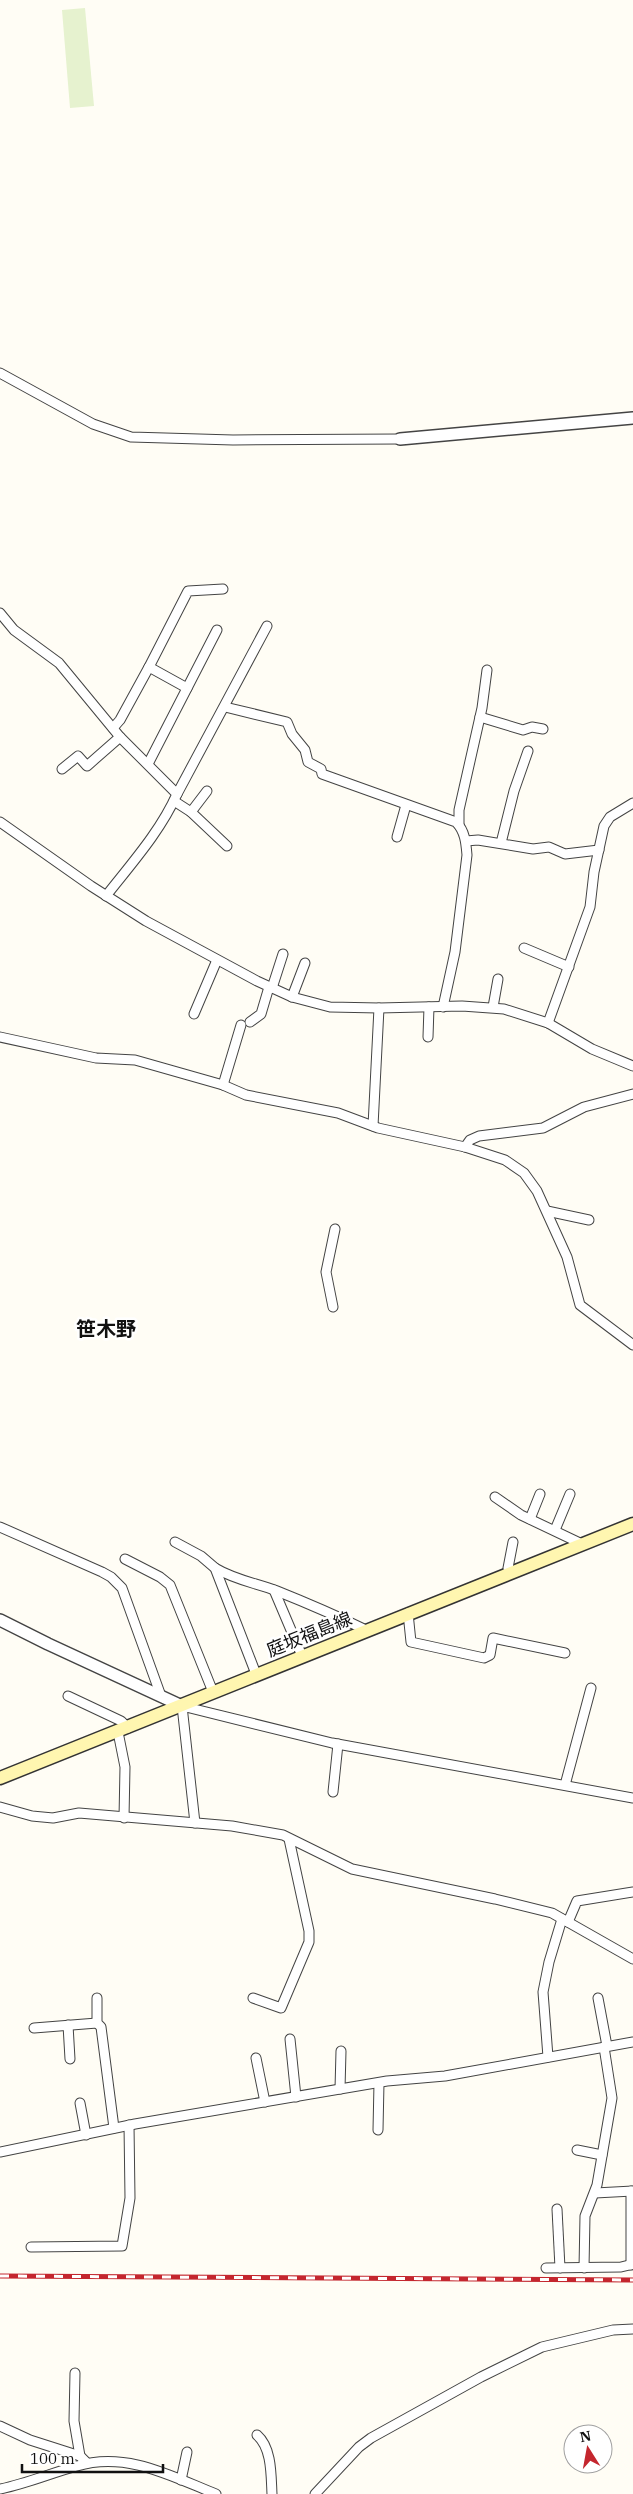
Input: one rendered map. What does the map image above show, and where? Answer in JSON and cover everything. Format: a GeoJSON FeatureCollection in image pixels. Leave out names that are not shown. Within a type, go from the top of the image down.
{"type":"FeatureCollection","features":[{"type":"Feature","properties":{"kind":"main road","name":"庭坂福島線"},"geometry":{"type":"LineString","coordinates":[[0,1778],[633,1524]]}},
{"type":"Feature","properties":{"kind":"street"},"geometry":{"type":"LineString","coordinates":[[0,373],[109,432],[131,437],[233,440],[400,439],[633,418]]}},
{"type":"Feature","properties":{"kind":"street"},"geometry":{"type":"LineString","coordinates":[[113,728],[120,720],[188,591],[222,589]]}},
{"type":"Feature","properties":{"kind":"street"},"geometry":{"type":"LineString","coordinates":[[0,613],[14,630],[59,663],[120,737],[148,764],[175,798],[227,846]]}},
{"type":"Feature","properties":{"kind":"street"},"geometry":{"type":"LineString","coordinates":[[106,896],[140,853],[175,798],[267,626]]}},
{"type":"Feature","properties":{"kind":"street"},"geometry":{"type":"LineString","coordinates":[[148,764],[217,630]]}},
{"type":"Feature","properties":{"kind":"street"},"geometry":{"type":"LineString","coordinates":[[149,667],[187,688]]}},
{"type":"Feature","properties":{"kind":"street"},"geometry":{"type":"LineString","coordinates":[[443,1007],[455,952],[467,855],[466,841],[459,825],[459,810],[480,717],[487,670]]}},
{"type":"Feature","properties":{"kind":"street"},"geometry":{"type":"LineString","coordinates":[[225,707],[288,722],[292,734],[305,750],[308,762],[321,769],[322,774],[459,825]]}},
{"type":"Feature","properties":{"kind":"street"},"geometry":{"type":"LineString","coordinates":[[480,717],[523,730],[532,727],[543,729]]}},
{"type":"Feature","properties":{"kind":"street"},"geometry":{"type":"LineString","coordinates":[[62,769],[78,756],[87,766],[120,737]]}},
{"type":"Feature","properties":{"kind":"street"},"geometry":{"type":"LineString","coordinates":[[501,843],[514,791],[528,751]]}},
{"type":"Feature","properties":{"kind":"street"},"geometry":{"type":"LineString","coordinates":[[191,812],[207,791]]}},
{"type":"Feature","properties":{"kind":"street"},"geometry":{"type":"LineString","coordinates":[[548,1023],[590,907],[599,850],[606,822],[633,803]]}},
{"type":"Feature","properties":{"kind":"street"},"geometry":{"type":"LineString","coordinates":[[396,837],[406,805]]}},
{"type":"Feature","properties":{"kind":"street"},"geometry":{"type":"LineString","coordinates":[[0,822],[106,896],[217,960],[292,997],[330,1007],[493,1007],[548,1023],[592,1049],[633,1066]]}},
{"type":"Feature","properties":{"kind":"street"},"geometry":{"type":"LineString","coordinates":[[466,841],[501,843],[533,849],[549,847],[565,854],[599,850]]}},
{"type":"Feature","properties":{"kind":"street"},"geometry":{"type":"LineString","coordinates":[[524,948],[569,967]]}},
{"type":"Feature","properties":{"kind":"street"},"geometry":{"type":"LineString","coordinates":[[223,1085],[246,1023],[261,1014],[283,954]]}},
{"type":"Feature","properties":{"kind":"street"},"geometry":{"type":"LineString","coordinates":[[194,1014],[217,960]]}},
{"type":"Feature","properties":{"kind":"street"},"geometry":{"type":"LineString","coordinates":[[292,997],[305,963]]}},
{"type":"Feature","properties":{"kind":"street"},"geometry":{"type":"LineString","coordinates":[[493,1007],[498,979]]}},
{"type":"Feature","properties":{"kind":"street"},"geometry":{"type":"LineString","coordinates":[[428,1037],[429,1007]]}},
{"type":"Feature","properties":{"kind":"street"},"geometry":{"type":"LineString","coordinates":[[373,1126],[379,1008]]}},
{"type":"Feature","properties":{"kind":"street"},"geometry":{"type":"LineString","coordinates":[[0,1037],[96,1058],[135,1060],[223,1085],[246,1095],[317,1108],[373,1126],[465,1146],[504,1160],[524,1173],[538,1191],[567,1257],[580,1305],[633,1345]]}},
{"type":"Feature","properties":{"kind":"street"},"geometry":{"type":"LineString","coordinates":[[465,1146],[470,1140],[480,1136],[542,1128],[584,1108],[633,1094]]}},
{"type":"Feature","properties":{"kind":"street"},"geometry":{"type":"LineString","coordinates":[[546,1212],[589,1220]]}},
{"type":"Feature","properties":{"kind":"street"},"geometry":{"type":"LineString","coordinates":[[333,1307],[326,1272],[334,1229]]}},
{"type":"Feature","properties":{"kind":"street"},"geometry":{"type":"LineString","coordinates":[[530,1519],[540,1494]]}},
{"type":"Feature","properties":{"kind":"street"},"geometry":{"type":"LineString","coordinates":[[555,1530],[570,1494]]}},
{"type":"Feature","properties":{"kind":"street"},"geometry":{"type":"LineString","coordinates":[[495,1498],[530,1519],[582,1544]]}},
{"type":"Feature","properties":{"kind":"street"},"geometry":{"type":"LineString","coordinates":[[0,1527],[102,1572],[116,1581],[122,1588],[161,1696]]}},
{"type":"Feature","properties":{"kind":"street"},"geometry":{"type":"LineString","coordinates":[[174,1542],[201,1556],[215,1568],[238,1580],[274,1590],[366,1630]]}},
{"type":"Feature","properties":{"kind":"street"},"geometry":{"type":"LineString","coordinates":[[510,1573],[508,1568],[513,1542]]}},
{"type":"Feature","properties":{"kind":"street"},"geometry":{"type":"LineString","coordinates":[[125,1559],[160,1577],[170,1585],[213,1692]]}},
{"type":"Feature","properties":{"kind":"street"},"geometry":{"type":"LineString","coordinates":[[215,1568],[256,1674]]}},
{"type":"Feature","properties":{"kind":"street"},"geometry":{"type":"LineString","coordinates":[[274,1590],[302,1656]]}},
{"type":"Feature","properties":{"kind":"street"},"geometry":{"type":"LineString","coordinates":[[408,1613],[411,1642],[484,1658],[490,1655],[493,1638],[565,1653]]}},
{"type":"Feature","properties":{"kind":"street"},"geometry":{"type":"LineString","coordinates":[[0,1620],[182,1706],[338,1744],[565,1784],[633,1798]]}},
{"type":"Feature","properties":{"kind":"street"},"geometry":{"type":"LineString","coordinates":[[565,1784],[591,1688]]}},
{"type":"Feature","properties":{"kind":"street"},"geometry":{"type":"LineString","coordinates":[[68,1696],[121,1721],[125,1767],[124,1818]]}},
{"type":"Feature","properties":{"kind":"street"},"geometry":{"type":"LineString","coordinates":[[182,1706],[195,1823]]}},
{"type":"Feature","properties":{"kind":"street"},"geometry":{"type":"LineString","coordinates":[[333,1792],[338,1744]]}},
{"type":"Feature","properties":{"kind":"street"},"geometry":{"type":"LineString","coordinates":[[0,1807],[32,1816],[53,1818],[80,1813],[232,1826],[283,1835],[352,1869],[540,1909],[565,1920],[633,1959]]}},
{"type":"Feature","properties":{"kind":"street"},"geometry":{"type":"LineString","coordinates":[[253,1998],[281,2008],[309,1942],[309,1931],[290,1839]]}},
{"type":"Feature","properties":{"kind":"street"},"geometry":{"type":"LineString","coordinates":[[548,2057],[543,1992],[549,1962],[565,1920],[577,1901],[633,1892]]}},
{"type":"Feature","properties":{"kind":"street"},"geometry":{"type":"LineString","coordinates":[[97,1998],[97,2023],[101,2027],[114,2128]]}},
{"type":"Feature","properties":{"kind":"street"},"geometry":{"type":"LineString","coordinates":[[584,2268],[585,2216],[595,2193],[612,2092],[598,1998]]}},
{"type":"Feature","properties":{"kind":"street"},"geometry":{"type":"LineString","coordinates":[[34,2028],[97,2023]]}},
{"type":"Feature","properties":{"kind":"street"},"geometry":{"type":"LineString","coordinates":[[68,2026],[70,2059]]}},
{"type":"Feature","properties":{"kind":"street"},"geometry":{"type":"LineString","coordinates":[[290,2039],[296,2097]]}},
{"type":"Feature","properties":{"kind":"street"},"geometry":{"type":"LineString","coordinates":[[0,2152],[129,2125],[378,2083],[445,2076],[633,2042]]}},
{"type":"Feature","properties":{"kind":"street"},"geometry":{"type":"LineString","coordinates":[[340,2089],[341,2051]]}},
{"type":"Feature","properties":{"kind":"street"},"geometry":{"type":"LineString","coordinates":[[256,2058],[265,2102]]}},
{"type":"Feature","properties":{"kind":"street"},"geometry":{"type":"LineString","coordinates":[[378,2083],[378,2130]]}},
{"type":"Feature","properties":{"kind":"street"},"geometry":{"type":"LineString","coordinates":[[80,2103],[86,2134]]}},
{"type":"Feature","properties":{"kind":"street"},"geometry":{"type":"LineString","coordinates":[[31,2247],[122,2246],[130,2198],[129,2125]]}},
{"type":"Feature","properties":{"kind":"street"},"geometry":{"type":"LineString","coordinates":[[577,2150],[602,2155]]}},
{"type":"Feature","properties":{"kind":"street"},"geometry":{"type":"LineString","coordinates":[[546,2268],[584,2268],[632,2264],[632,2191],[595,2193]]}},
{"type":"Feature","properties":{"kind":"street"},"geometry":{"type":"LineString","coordinates":[[557,2208],[560,2268]]}},
{"type":"Feature","properties":{"kind":"street"},"geometry":{"type":"LineString","coordinates":[[315,2494],[359,2447],[371,2438],[481,2377],[542,2347],[613,2330],[633,2329]]}},
{"type":"Feature","properties":{"kind":"street"},"geometry":{"type":"LineString","coordinates":[[75,2374],[74,2421],[80,2456]]}},
{"type":"Feature","properties":{"kind":"street"},"geometry":{"type":"LineString","coordinates":[[0,2426],[30,2440],[80,2456],[87,2463]]}},
{"type":"Feature","properties":{"kind":"street"},"geometry":{"type":"LineString","coordinates":[[258,2434],[266,2447],[272,2494]]}},
{"type":"Feature","properties":{"kind":"street"},"geometry":{"type":"LineString","coordinates":[[181,2480],[187,2452]]}},
{"type":"Feature","properties":{"kind":"street"},"geometry":{"type":"LineString","coordinates":[[0,2490],[87,2463],[123,2461],[146,2465],[216,2494]]}},
{"type":"Feature","properties":{"kind":"green space"},"geometry":{"type":"Polygon","coordinates":[[[85,8],[94,106],[70,108],[62,10],[85,8]]]}},
{"type":"Feature","properties":{"kind":"railway"},"geometry":{"type":"LineString","coordinates":[[0,2276],[633,2280]]}},
{"type":"Feature","properties":{"kind":"district","name":"笹木野"},"geometry":{"type":"Point","coordinates":[106,1328]}}]}
